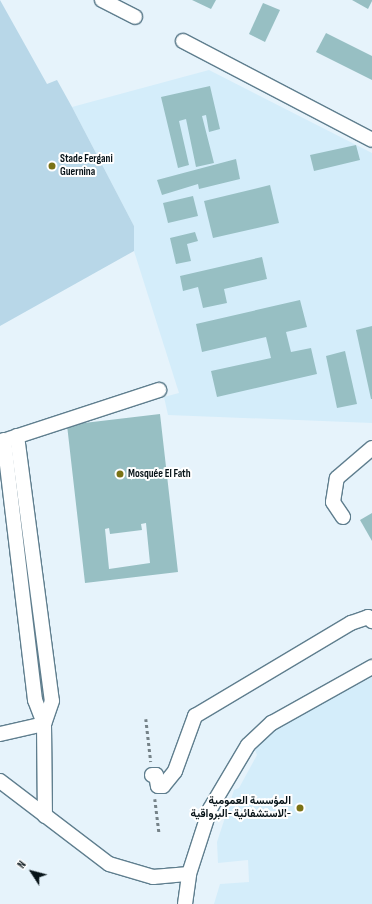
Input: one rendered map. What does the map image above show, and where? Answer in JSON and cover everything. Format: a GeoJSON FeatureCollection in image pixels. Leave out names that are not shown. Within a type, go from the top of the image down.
{"type":"FeatureCollection","features":[{"type":"Feature","properties":{"kind":"street"},"geometry":{"type":"LineString","coordinates":[[102,0],[135,17]]}},
{"type":"Feature","properties":{"kind":"street"},"geometry":{"type":"LineString","coordinates":[[183,41],[372,140]]}},
{"type":"Feature","properties":{"kind":"street"},"geometry":{"type":"LineString","coordinates":[[45,816],[44,724],[52,701],[7,439],[158,390]]}},
{"type":"Feature","properties":{"kind":"street"},"geometry":{"type":"LineString","coordinates":[[343,517],[333,502],[337,478],[372,448]]}},
{"type":"Feature","properties":{"kind":"street"},"geometry":{"type":"LineString","coordinates":[[152,775],[156,775],[158,786],[163,786],[175,771],[195,716],[351,623],[368,617],[372,621]]}},
{"type":"Feature","properties":{"kind":"street"},"geometry":{"type":"LineString","coordinates":[[185,904],[189,874],[210,808],[248,745],[272,723],[372,667]]}},
{"type":"Feature","properties":{"kind":"street"},"geometry":{"type":"LineString","coordinates":[[0,734],[44,724]]}},
{"type":"Feature","properties":{"kind":"street"},"geometry":{"type":"LineString","coordinates":[[0,780],[86,849],[130,873],[153,877],[189,874]]}},
{"type":"Feature","properties":{"kind":"path"},"geometry":{"type":"LineString","coordinates":[[146,719],[152,775]]}},
{"type":"Feature","properties":{"kind":"path"},"geometry":{"type":"LineString","coordinates":[[157,820],[159,834]]}},
{"type":"Feature","properties":{"kind":"shaded area","name":"Stade Fergani Guernina"},"geometry":{"type":"Polygon","coordinates":[[[0,0],[47,84],[57,80],[72,107],[134,226],[134,251],[0,326],[0,0]]]}},
{"type":"Feature","properties":{"kind":"shaded area"},"geometry":{"type":"Polygon","coordinates":[[[209,70],[372,153],[372,423],[168,415],[164,397],[179,393],[134,251],[134,226],[72,107],[209,70]]]}},
{"type":"Feature","properties":{"kind":"shaded area","name":"المؤسسة العمومية الاستشفائية -البرواقية-"},"geometry":{"type":"Polygon","coordinates":[[[372,677],[372,904],[214,904],[220,884],[249,882],[248,860],[218,863],[217,842],[234,790],[239,788],[257,755],[253,745],[275,727],[372,677]]]}},
{"type":"Feature","properties":{"kind":"building"},"geometry":{"type":"Polygon","coordinates":[[[192,0],[216,0],[211,9],[192,0]]]}},
{"type":"Feature","properties":{"kind":"building"},"geometry":{"type":"Polygon","coordinates":[[[352,0],[372,0],[372,1],[368,9],[352,0]]]}},
{"type":"Feature","properties":{"kind":"building"},"geometry":{"type":"Polygon","coordinates":[[[263,3],[280,10],[265,42],[249,34],[263,3]]]}},
{"type":"Feature","properties":{"kind":"building"},"geometry":{"type":"Polygon","coordinates":[[[326,33],[372,56],[372,80],[316,52],[326,33]]]}},
{"type":"Feature","properties":{"kind":"building"},"geometry":{"type":"Polygon","coordinates":[[[210,86],[220,129],[209,132],[206,115],[202,116],[214,163],[196,167],[186,119],[179,121],[189,165],[178,168],[161,97],[210,86]]]}},
{"type":"Feature","properties":{"kind":"building"},"geometry":{"type":"Polygon","coordinates":[[[356,145],[360,160],[314,171],[310,155],[356,145]]]}},
{"type":"Feature","properties":{"kind":"building"},"geometry":{"type":"Polygon","coordinates":[[[236,159],[240,179],[199,189],[198,184],[162,195],[157,180],[236,159]]]}},
{"type":"Feature","properties":{"kind":"building"},"geometry":{"type":"Polygon","coordinates":[[[270,185],[279,223],[213,238],[204,201],[270,185]]]}},
{"type":"Feature","properties":{"kind":"building"},"geometry":{"type":"Polygon","coordinates":[[[193,196],[198,216],[168,223],[163,203],[193,196]]]}},
{"type":"Feature","properties":{"kind":"building"},"geometry":{"type":"Polygon","coordinates":[[[195,232],[198,241],[187,244],[191,261],[176,264],[170,238],[195,232]]]}},
{"type":"Feature","properties":{"kind":"building"},"geometry":{"type":"Polygon","coordinates":[[[262,257],[267,279],[224,289],[227,303],[203,308],[198,287],[183,291],[180,276],[262,257]]]}},
{"type":"Feature","properties":{"kind":"building"},"geometry":{"type":"Polygon","coordinates":[[[300,300],[307,327],[286,332],[291,352],[311,348],[317,374],[217,397],[211,371],[271,358],[266,337],[202,352],[196,324],[300,300]]]}},
{"type":"Feature","properties":{"kind":"building"},"geometry":{"type":"Polygon","coordinates":[[[372,326],[372,399],[371,399],[356,330],[372,326]]]}},
{"type":"Feature","properties":{"kind":"building"},"geometry":{"type":"Polygon","coordinates":[[[345,351],[357,404],[337,408],[326,356],[345,351]]]}},
{"type":"Feature","properties":{"kind":"building","name":"Mosquée El Fath"},"geometry":{"type":"Polygon","coordinates":[[[160,414],[178,572],[85,583],[67,425],[160,414]],[[146,523],[141,524],[142,530],[110,534],[109,528],[105,529],[109,569],[150,563],[146,523]]]}},
{"type":"Feature","properties":{"kind":"building"},"geometry":{"type":"Polygon","coordinates":[[[372,513],[372,541],[360,520],[372,513]]]}},
{"type":"Feature","properties":{"kind":"place","name":"Stade Fergani Guernina"},"geometry":{"type":"Point","coordinates":[52,166]}},
{"type":"Feature","properties":{"kind":"place","name":"Mosquée El Fath"},"geometry":{"type":"Point","coordinates":[120,474]}},
{"type":"Feature","properties":{"kind":"place","name":"المؤسسة العمومية الاستشفائية -البرواقية-"},"geometry":{"type":"Point","coordinates":[300,808]}}]}
